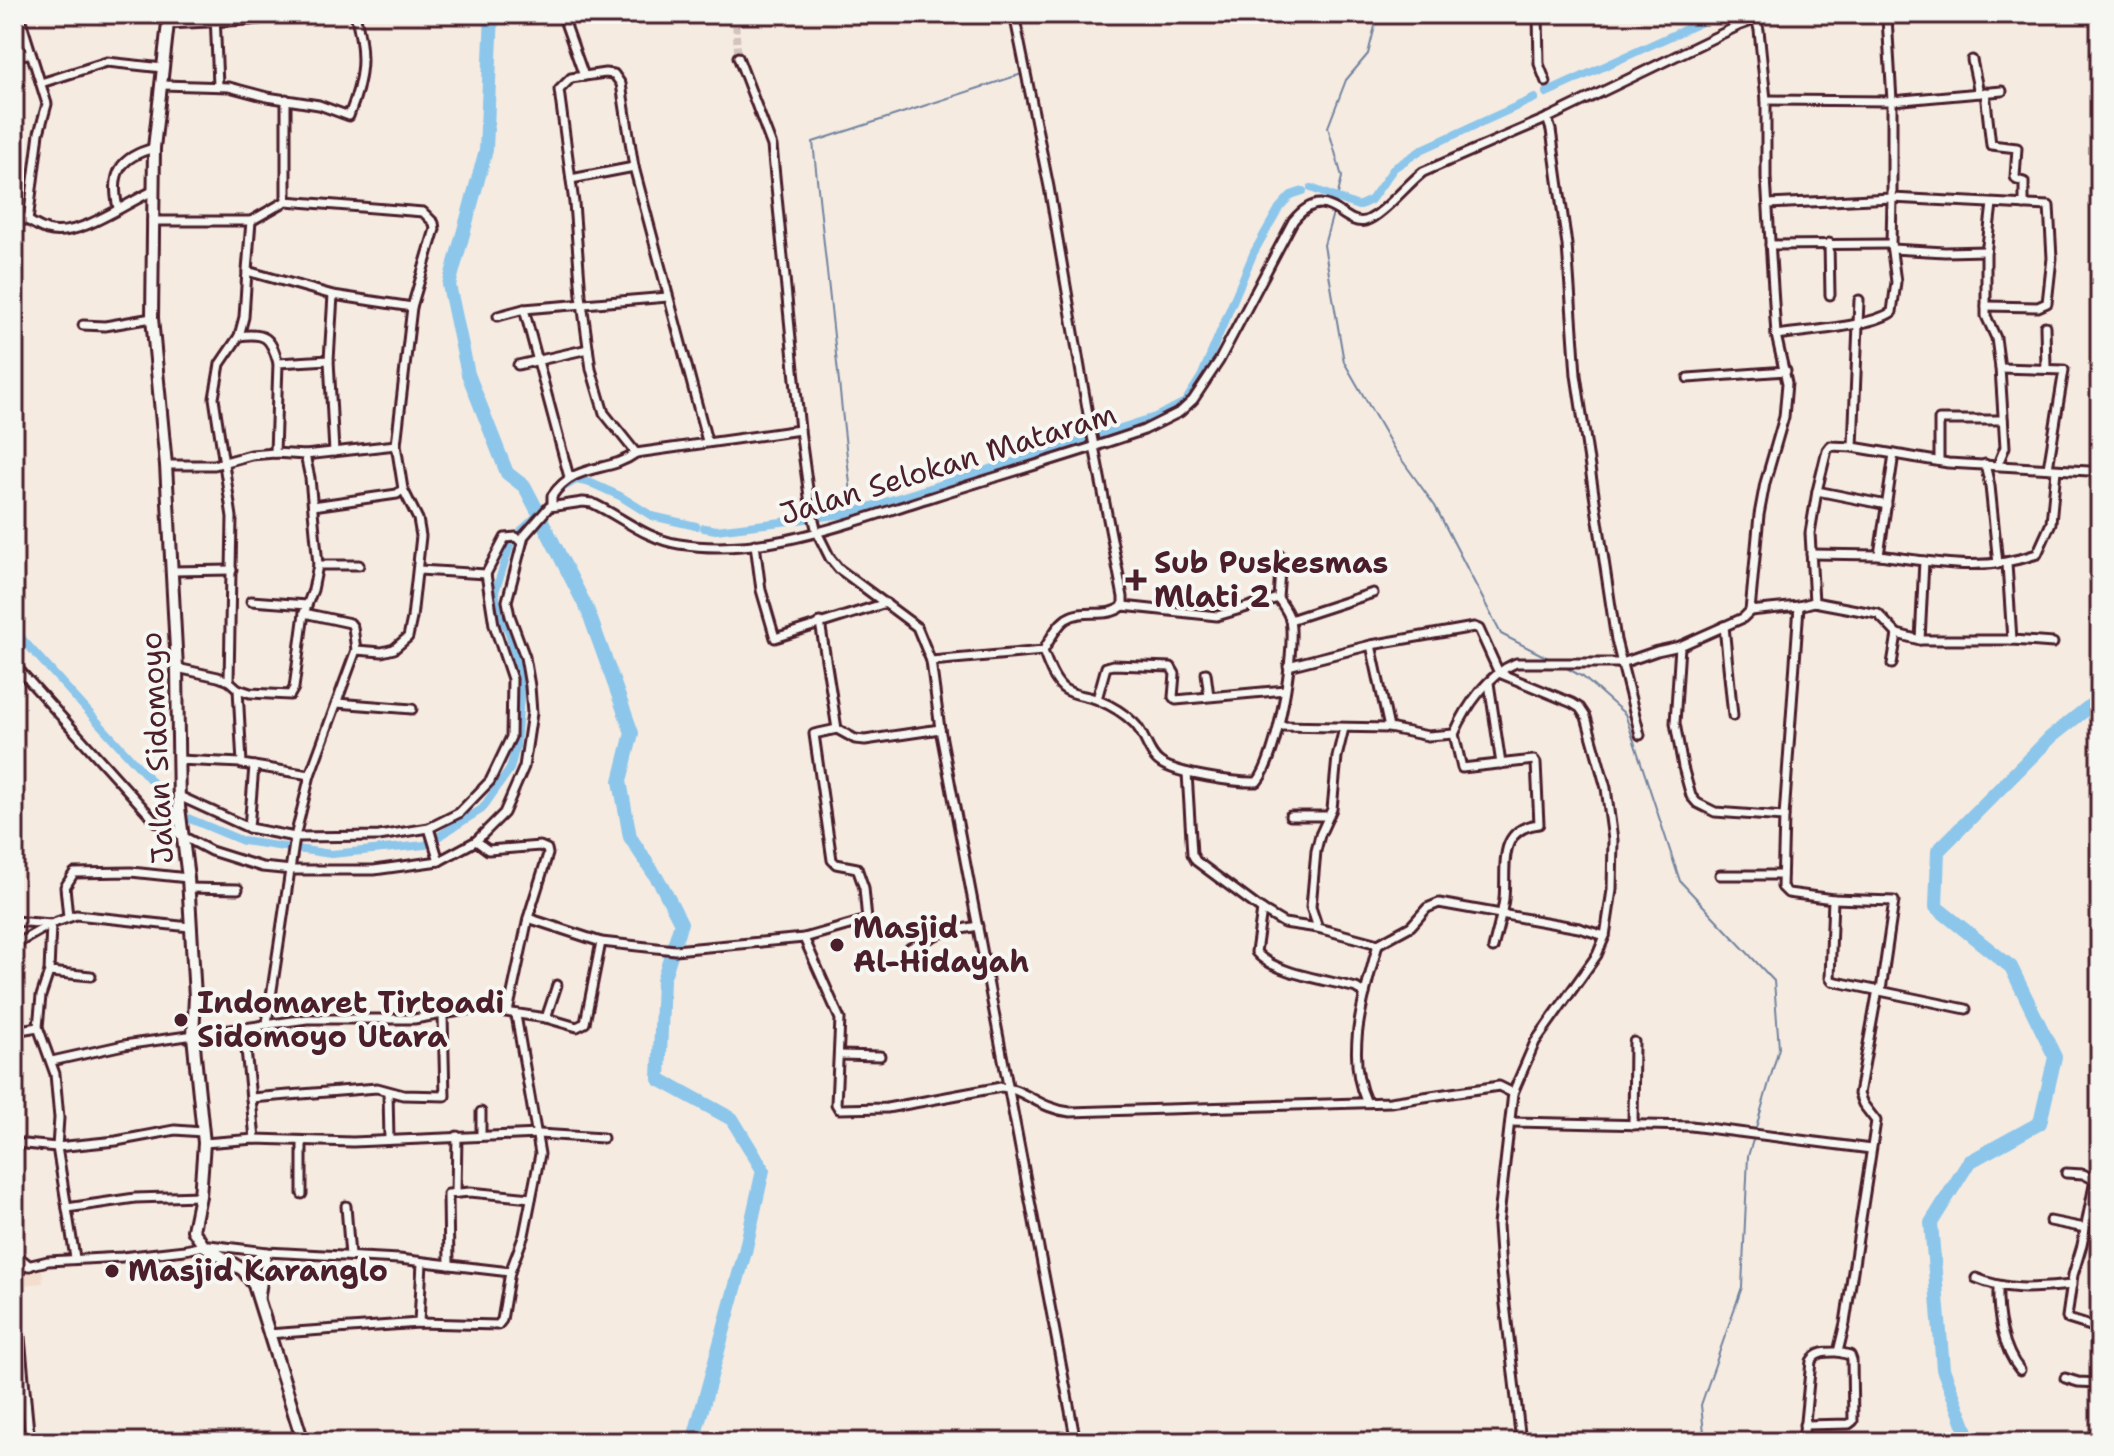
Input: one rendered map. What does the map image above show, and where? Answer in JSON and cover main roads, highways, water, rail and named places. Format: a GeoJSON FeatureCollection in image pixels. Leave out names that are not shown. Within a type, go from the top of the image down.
{"type":"FeatureCollection","features":[{"type":"Feature","properties":{"kind":"main road","name":"Jalan Sidomoyo"},"geometry":{"type":"LineString","coordinates":[[168,19],[154,148],[152,318],[166,465],[177,668],[179,802],[188,883],[195,997],[193,1036],[203,1138],[200,1196],[193,1230],[203,1245],[243,1270],[254,1285],[303,1442]]}},
{"type":"Feature","properties":{"kind":"waterway"},"geometry":{"type":"LineString","coordinates":[[492,14],[486,150],[449,285],[468,374],[507,473],[525,487],[537,510]]}},
{"type":"Feature","properties":{"kind":"waterway"},"geometry":{"type":"LineString","coordinates":[[1338,194],[1342,177],[1328,127],[1346,80],[1368,54],[1378,14]]}},
{"type":"Feature","properties":{"kind":"waterway"},"geometry":{"type":"LineString","coordinates":[[1546,93],[1719,14]]}},
{"type":"Feature","properties":{"kind":"waterway"},"geometry":{"type":"LineString","coordinates":[[853,512],[813,142],[1022,74]]}},
{"type":"Feature","properties":{"kind":"waterway"},"geometry":{"type":"LineString","coordinates":[[1311,188],[1358,206],[1371,200],[1394,168],[1423,149],[1535,98]]}},
{"type":"Feature","properties":{"kind":"waterway"},"geometry":{"type":"LineString","coordinates":[[1099,435],[1155,417],[1185,402],[1201,377],[1254,252],[1279,208],[1291,195],[1303,191]]}},
{"type":"Feature","properties":{"kind":"waterway"},"geometry":{"type":"LineString","coordinates":[[1333,213],[1324,245],[1344,362],[1394,449],[1435,506],[1501,634],[1550,659]]}},
{"type":"Feature","properties":{"kind":"waterway"},"geometry":{"type":"LineString","coordinates":[[820,517],[846,514],[1086,439]]}},
{"type":"Feature","properties":{"kind":"waterway"},"geometry":{"type":"LineString","coordinates":[[562,488],[576,480],[591,483],[652,516],[696,526]]}},
{"type":"Feature","properties":{"kind":"waterway"},"geometry":{"type":"LineString","coordinates":[[522,530],[547,506]]}},
{"type":"Feature","properties":{"kind":"waterway"},"geometry":{"type":"LineString","coordinates":[[540,517],[588,611],[632,733],[620,781],[630,837],[662,886],[681,923],[663,980],[659,1079],[732,1119],[763,1170],[745,1252],[693,1442]]}},
{"type":"Feature","properties":{"kind":"waterway"},"geometry":{"type":"LineString","coordinates":[[704,528],[716,530],[806,519]]}},
{"type":"Feature","properties":{"kind":"waterway"},"geometry":{"type":"LineString","coordinates":[[14,630],[178,814],[243,841],[331,854],[425,845],[482,809],[510,769],[516,746],[521,684],[509,632],[499,613],[495,592],[510,546]]}},
{"type":"Feature","properties":{"kind":"waterway"},"geometry":{"type":"LineString","coordinates":[[1563,666],[1583,677],[1625,714],[1680,881],[1774,981],[1779,1048],[1755,1131]]}},
{"type":"Feature","properties":{"kind":"waterway"},"geometry":{"type":"LineString","coordinates":[[1971,1442],[1943,1369],[1931,1223],[1969,1162],[2040,1123],[2055,1057],[2011,967],[1936,907],[1938,851],[2051,737],[2100,698]]}},
{"type":"Feature","properties":{"kind":"waterway"},"geometry":{"type":"LineString","coordinates":[[1705,1442],[1701,1405],[1742,1287],[1748,1156],[1754,1137]]}},
{"type":"Feature","properties":{"kind":"tunnel"},"geometry":{"type":"LineString","coordinates":[[735,14],[738,57]]}},
{"type":"Feature","properties":{"kind":"place","name":"Sub Puskesmas Mlati 2"},"geometry":{"type":"Point","coordinates":[1136,580]}},
{"type":"Feature","properties":{"kind":"place","name":"Masjid Al-Hidayah"},"geometry":{"type":"Point","coordinates":[837,945]}},
{"type":"Feature","properties":{"kind":"place","name":"Indomaret Tirtoadi Sidomoyo Utara"},"geometry":{"type":"Point","coordinates":[181,1020]}},
{"type":"Feature","properties":{"kind":"place","name":"Masjid Karanglo"},"geometry":{"type":"Point","coordinates":[112,1271]}}]}
